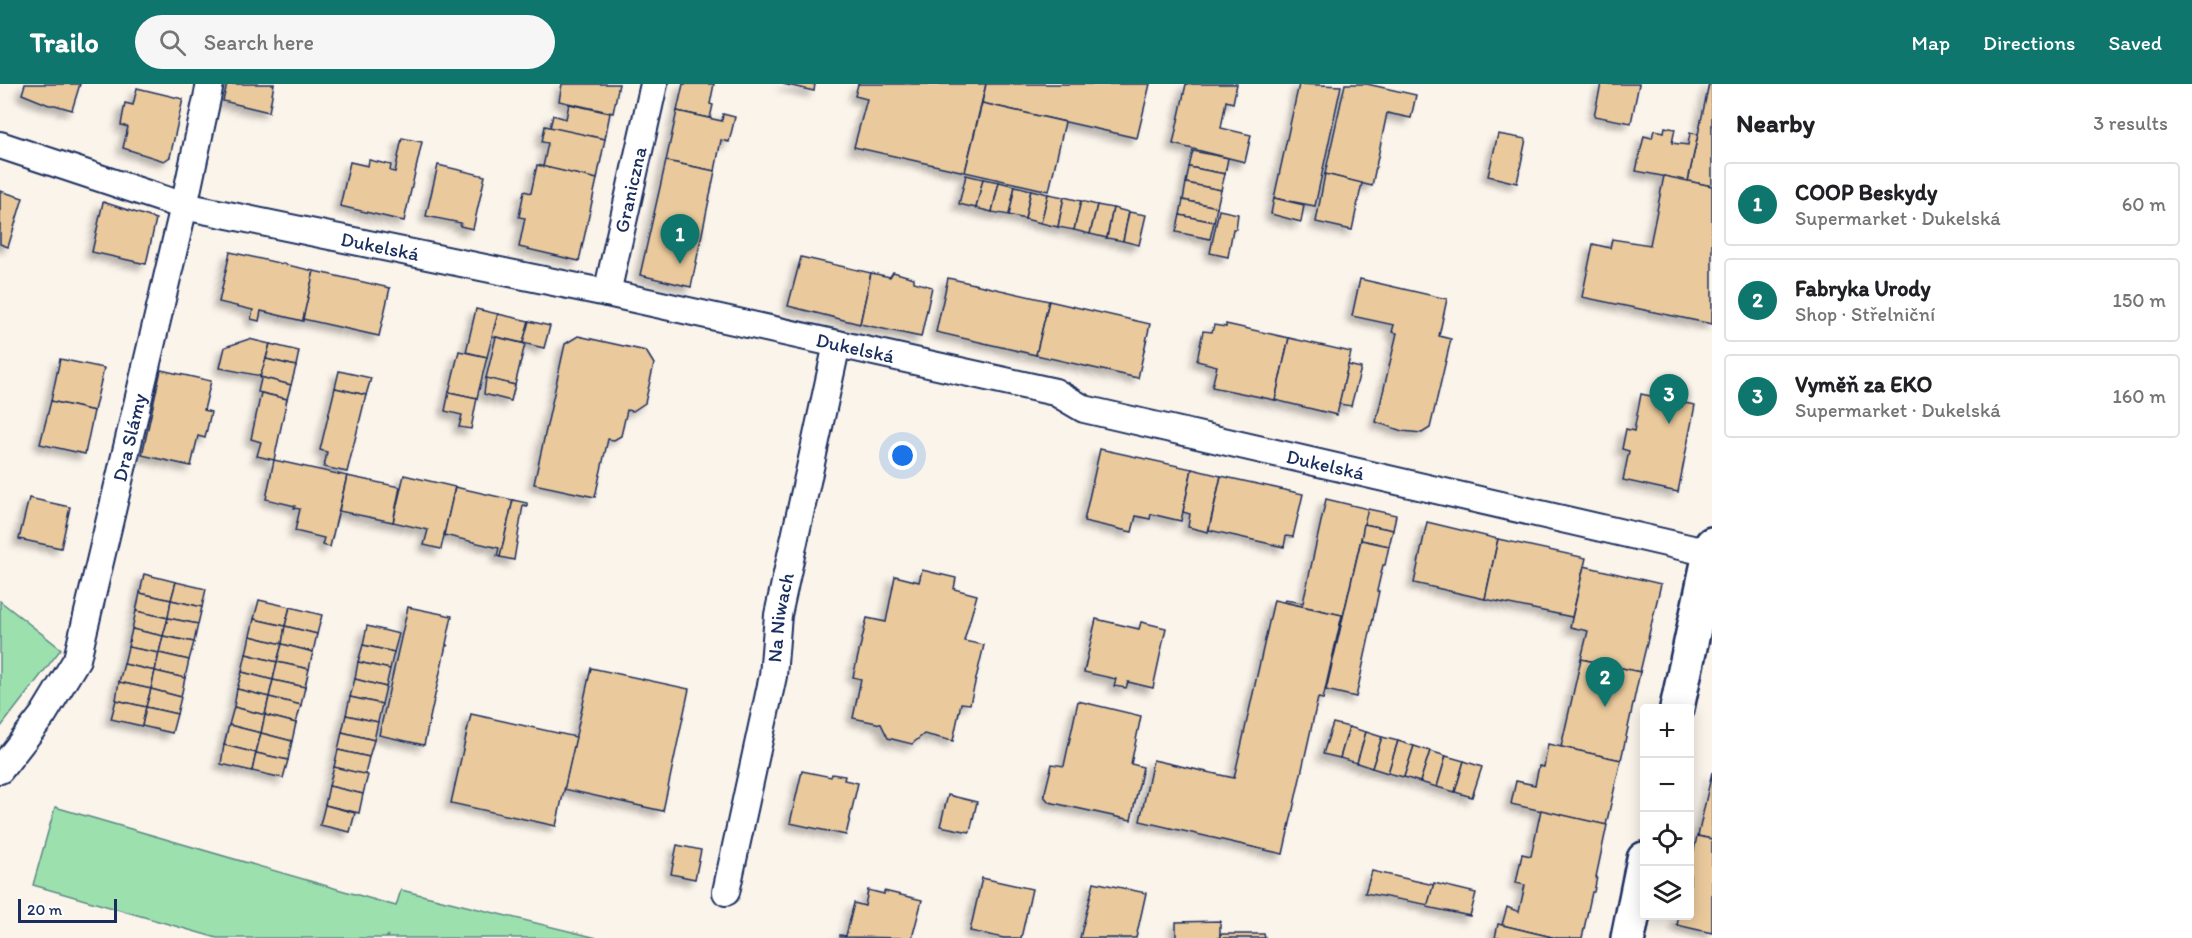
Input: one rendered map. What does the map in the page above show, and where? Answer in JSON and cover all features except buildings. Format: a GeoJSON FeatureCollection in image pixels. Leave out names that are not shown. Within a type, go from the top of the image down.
{"type":"FeatureCollection","features":[{"type":"Feature","properties":{"kind":"street","name":"Dra Slámy"},"geometry":{"type":"LineString","coordinates":[[0,770],[43,715],[77,659],[184,206],[210,84]]}},
{"type":"Feature","properties":{"kind":"street","name":"Graniczna"},"geometry":{"type":"LineString","coordinates":[[607,293],[654,84]]}},
{"type":"Feature","properties":{"kind":"street","name":"Dukelská"},"geometry":{"type":"LineString","coordinates":[[0,146],[184,206],[607,293],[1055,392],[1084,408],[1711,548]]}},
{"type":"Feature","properties":{"kind":"street","name":"Na Niwach"},"geometry":{"type":"LineString","coordinates":[[726,892],[772,676],[778,615],[837,344]]}},
{"type":"Feature","properties":{"kind":"street"},"geometry":{"type":"LineString","coordinates":[[1678,704],[1711,548]]}},
{"type":"Feature","properties":{"kind":"street"},"geometry":{"type":"LineString","coordinates":[[1628,938],[1643,866]]}},
{"type":"Feature","properties":{"kind":"green space"},"geometry":{"type":"Polygon","coordinates":[[[0,601],[61,649],[0,728],[0,601]]]}},
{"type":"Feature","properties":{"kind":"green space"},"geometry":{"type":"Polygon","coordinates":[[[55,807],[396,906],[401,890],[597,938],[387,938],[388,935],[386,938],[217,938],[33,885],[55,807]]]}},
{"type":"Feature","properties":{"kind":"place","name":"COOP Beskydy"},"geometry":{"type":"Point","coordinates":[680,264]}},
{"type":"Feature","properties":{"kind":"place","name":"Vyměň za EKO"},"geometry":{"type":"Point","coordinates":[1669,424]}},
{"type":"Feature","properties":{"kind":"place","name":"Fabryka Urody"},"geometry":{"type":"Point","coordinates":[1605,707]}}]}
